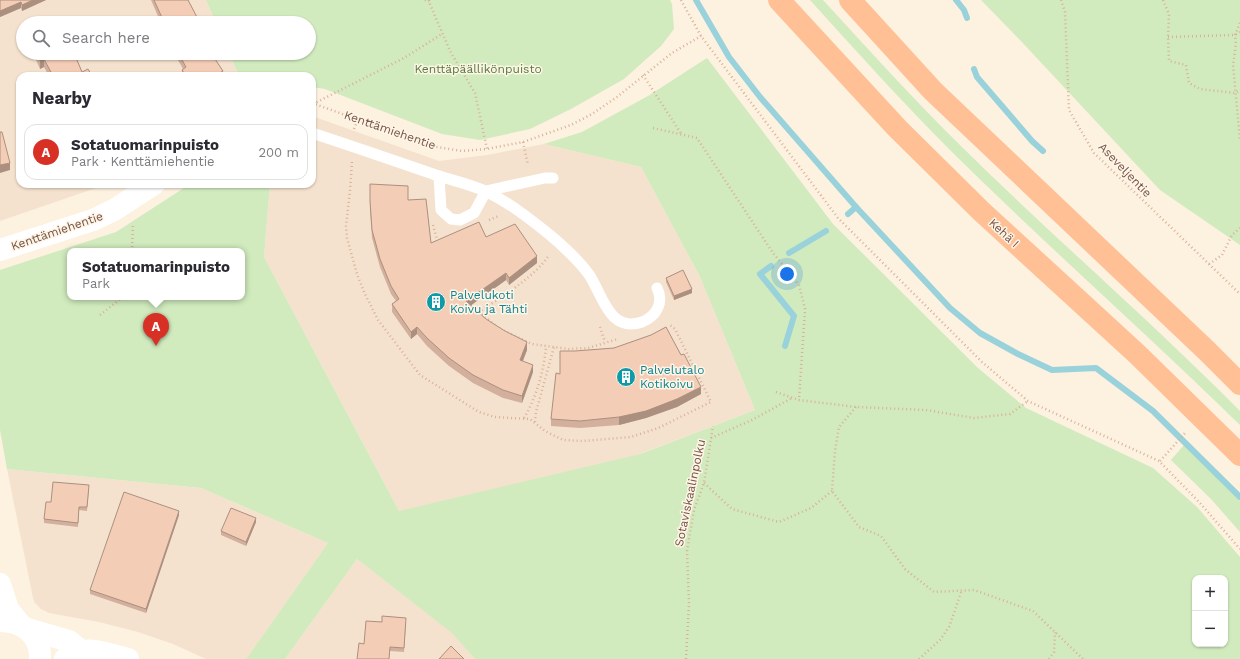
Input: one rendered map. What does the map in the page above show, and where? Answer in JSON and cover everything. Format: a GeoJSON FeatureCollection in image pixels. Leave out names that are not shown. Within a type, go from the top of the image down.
{"type":"FeatureCollection","features":[{"type":"Feature","properties":{"kind":"highway","name":"Kehä I"},"geometry":{"type":"LineString","coordinates":[[779,0],[897,128],[981,211],[1137,354],[1240,455]]}},
{"type":"Feature","properties":{"kind":"highway"},"geometry":{"type":"LineString","coordinates":[[850,0],[933,91],[1240,384]]}},
{"type":"Feature","properties":{"kind":"street","name":"Kenttämiehentie"},"geometry":{"type":"LineString","coordinates":[[0,250],[93,220],[114,210],[148,188]]}},
{"type":"Feature","properties":{"kind":"street"},"geometry":{"type":"LineString","coordinates":[[0,584],[8,609],[16,624],[34,636],[38,645],[40,659]]}},
{"type":"Feature","properties":{"kind":"street"},"geometry":{"type":"LineString","coordinates":[[16,624],[69,641],[73,655],[96,651],[128,659]]}},
{"type":"Feature","properties":{"kind":"lane"},"geometry":{"type":"LineString","coordinates":[[316,134],[486,192],[517,210],[550,235],[570,253],[589,275],[606,308],[617,320],[630,325],[644,321],[655,314],[660,304],[660,295],[657,288]]}},
{"type":"Feature","properties":{"kind":"lane"},"geometry":{"type":"LineString","coordinates":[[439,176],[441,210],[451,218],[460,220],[474,213],[486,192],[545,178],[552,178]]}},
{"type":"Feature","properties":{"kind":"path"},"geometry":{"type":"LineString","coordinates":[[425,0],[429,1],[450,51],[475,93],[487,149]]}},
{"type":"Feature","properties":{"kind":"path"},"geometry":{"type":"LineString","coordinates":[[681,0],[701,36],[838,218],[982,362],[1028,402],[1160,461],[1200,503],[1240,549]]}},
{"type":"Feature","properties":{"kind":"path","name":"Aseveljentie"},"geometry":{"type":"LineString","coordinates":[[1061,0],[1065,12],[1069,110],[1083,135],[1094,153],[1240,294]]}},
{"type":"Feature","properties":{"kind":"path"},"geometry":{"type":"LineString","coordinates":[[1163,0],[1169,14],[1169,61],[1186,65],[1189,83],[1200,89],[1236,92],[1240,90]]}},
{"type":"Feature","properties":{"kind":"path"},"geometry":{"type":"LineString","coordinates":[[1240,23],[1235,35],[1236,44],[1233,65],[1240,140]]}},
{"type":"Feature","properties":{"kind":"path"},"geometry":{"type":"LineString","coordinates":[[1168,37],[1235,35],[1240,32]]}},
{"type":"Feature","properties":{"kind":"path"},"geometry":{"type":"LineString","coordinates":[[316,102],[404,58],[442,34]]}},
{"type":"Feature","properties":{"kind":"path","name":"Kenttämiehentie"},"geometry":{"type":"LineString","coordinates":[[316,104],[431,146],[462,151],[487,149],[523,142],[571,125],[592,114],[617,97],[672,53],[701,36]]}},
{"type":"Feature","properties":{"kind":"path"},"geometry":{"type":"LineString","coordinates":[[643,75],[682,135]]}},
{"type":"Feature","properties":{"kind":"path"},"geometry":{"type":"LineString","coordinates":[[653,128],[697,138],[773,253],[799,285],[805,309],[799,400]]}},
{"type":"Feature","properties":{"kind":"path"},"geometry":{"type":"LineString","coordinates":[[352,159],[359,162]]}},
{"type":"Feature","properties":{"kind":"path"},"geometry":{"type":"LineString","coordinates":[[350,191],[346,226],[347,238],[357,274],[378,320],[420,375],[479,412],[495,417],[530,419],[545,431],[563,440],[583,441],[631,437],[658,428],[711,402],[675,329],[670,325]]}},
{"type":"Feature","properties":{"kind":"path"},"geometry":{"type":"LineString","coordinates":[[480,203],[500,215]]}},
{"type":"Feature","properties":{"kind":"path"},"geometry":{"type":"LineString","coordinates":[[1209,264],[1222,255],[1232,235],[1240,228]]}},
{"type":"Feature","properties":{"kind":"path"},"geometry":{"type":"LineString","coordinates":[[550,347],[532,344],[499,328],[479,312],[509,292],[543,264],[550,253],[555,257]]}},
{"type":"Feature","properties":{"kind":"path"},"geometry":{"type":"LineString","coordinates":[[100,315],[119,300]]}},
{"type":"Feature","properties":{"kind":"path"},"geometry":{"type":"LineString","coordinates":[[597,321],[605,342]]}},
{"type":"Feature","properties":{"kind":"path"},"geometry":{"type":"LineString","coordinates":[[524,418],[531,406],[545,360],[546,347]]}},
{"type":"Feature","properties":{"kind":"path"},"geometry":{"type":"LineString","coordinates":[[535,422],[536,412],[554,347]]}},
{"type":"Feature","properties":{"kind":"path"},"geometry":{"type":"LineString","coordinates":[[776,392],[799,400],[856,407],[926,410],[974,418],[1010,414],[1028,402]]}},
{"type":"Feature","properties":{"kind":"path"},"geometry":{"type":"LineString","coordinates":[[711,438],[752,420],[792,398]]}},
{"type":"Feature","properties":{"kind":"path"},"geometry":{"type":"LineString","coordinates":[[856,407],[839,427],[835,451],[832,491],[859,527],[881,536],[905,569],[934,592],[974,590],[1033,610],[1083,659]]}},
{"type":"Feature","properties":{"kind":"path","name":"Sotaviskaalinpolku"},"geometry":{"type":"LineString","coordinates":[[686,659],[689,604],[687,551],[694,510],[704,483],[713,426]]}},
{"type":"Feature","properties":{"kind":"path"},"geometry":{"type":"LineString","coordinates":[[1160,461],[1176,443]]}},
{"type":"Feature","properties":{"kind":"path"},"geometry":{"type":"LineString","coordinates":[[704,483],[732,509],[778,522],[811,508],[832,491]]}},
{"type":"Feature","properties":{"kind":"path"},"geometry":{"type":"LineString","coordinates":[[919,659],[940,640],[950,627],[962,590]]}},
{"type":"Feature","properties":{"kind":"path"},"geometry":{"type":"LineString","coordinates":[[1048,659],[1054,652],[1055,631]]}},
{"type":"Feature","properties":{"kind":"shaded area"},"geometry":{"type":"Polygon","coordinates":[[[0,0],[206,0],[213,16],[16,16],[16,60],[232,60],[237,72],[16,72],[16,188],[96,188],[0,221],[0,0]]]}},
{"type":"Feature","properties":{"kind":"shaded area"},"geometry":{"type":"Polygon","coordinates":[[[316,117],[439,161],[487,155],[544,144],[641,167],[700,277],[755,410],[581,476],[399,511],[264,257],[270,188],[316,188],[316,117]]]}},
{"type":"Feature","properties":{"kind":"shaded area"},"geometry":{"type":"Polygon","coordinates":[[[7,469],[201,488],[328,543],[246,659],[206,659],[173,644],[138,632],[99,622],[49,613],[41,609],[35,603],[33,598],[7,469]]]}},
{"type":"Feature","properties":{"kind":"shaded area"},"geometry":{"type":"Polygon","coordinates":[[[357,559],[453,633],[475,659],[285,659],[357,559]]]}},
{"type":"Feature","properties":{"kind":"green space","name":"Kenttäpäällikönpuisto"},"geometry":{"type":"Polygon","coordinates":[[[206,0],[670,0],[672,4],[674,29],[661,46],[624,79],[571,109],[530,129],[480,140],[442,134],[325,89],[316,88],[316,72],[237,72],[232,60],[316,60],[316,16],[213,16],[206,0]]]}},
{"type":"Feature","properties":{"kind":"green space"},"geometry":{"type":"Polygon","coordinates":[[[810,0],[823,0],[909,93],[962,147],[1206,377],[1240,411],[1240,425],[1024,222],[953,153],[899,97],[810,0]]]}},
{"type":"Feature","properties":{"kind":"green space"},"geometry":{"type":"Polygon","coordinates":[[[981,0],[1240,0],[1240,245],[1160,190],[981,0]]]}},
{"type":"Feature","properties":{"kind":"green space"},"geometry":{"type":"Polygon","coordinates":[[[707,58],[833,224],[978,368],[1026,408],[1153,468],[1197,507],[1240,557],[1240,659],[475,659],[452,633],[357,559],[285,659],[246,659],[328,543],[201,488],[7,469],[0,430],[0,270],[67,248],[67,300],[245,300],[245,248],[67,248],[116,232],[184,188],[270,188],[264,257],[399,511],[640,454],[755,410],[700,277],[641,167],[544,144],[582,132],[648,96],[707,58]]]}},
{"type":"Feature","properties":{"kind":"green space"},"geometry":{"type":"Polygon","coordinates":[[[1184,445],[1240,501],[1240,532],[1211,499],[1171,460],[1184,445]]]}},
{"type":"Feature","properties":{"kind":"building"},"geometry":{"type":"Polygon","coordinates":[[[0,0],[33,0],[22,5],[21,2],[0,11],[0,0]]]}},
{"type":"Feature","properties":{"kind":"building"},"geometry":{"type":"Polygon","coordinates":[[[154,0],[188,0],[196,16],[161,16],[154,0]]]}},
{"type":"Feature","properties":{"kind":"building"},"geometry":{"type":"Polygon","coordinates":[[[45,60],[77,60],[82,72],[51,72],[45,60]]]}},
{"type":"Feature","properties":{"kind":"building"},"geometry":{"type":"Polygon","coordinates":[[[182,60],[216,60],[223,71],[183,72],[182,70],[186,67],[182,60]]]}},
{"type":"Feature","properties":{"kind":"building"},"geometry":{"type":"Polygon","coordinates":[[[88,69],[90,72],[82,72],[88,69]]]}},
{"type":"Feature","properties":{"kind":"building"},"geometry":{"type":"Polygon","coordinates":[[[0,132],[2,132],[10,163],[0,165],[0,132]]]}},
{"type":"Feature","properties":{"kind":"building","name":"Palvelukoti Koivu ja Tähti"},"geometry":{"type":"Polygon","coordinates":[[[370,184],[408,186],[408,200],[426,199],[431,243],[479,222],[486,237],[515,224],[537,256],[509,278],[506,273],[466,301],[486,319],[527,342],[520,360],[533,365],[522,396],[503,390],[473,375],[449,358],[417,327],[411,332],[392,304],[399,299],[391,286],[380,259],[372,230],[370,184]]]}},
{"type":"Feature","properties":{"kind":"building"},"geometry":{"type":"Polygon","coordinates":[[[683,270],[692,289],[674,296],[666,278],[683,270]]]}},
{"type":"Feature","properties":{"kind":"building","name":"Palvelutalo Kotikoivu"},"geometry":{"type":"Polygon","coordinates":[[[666,327],[681,355],[684,354],[701,387],[677,399],[646,411],[619,417],[580,421],[551,419],[556,373],[560,374],[560,351],[614,348],[651,335],[666,327]]]}},
{"type":"Feature","properties":{"kind":"building"},"geometry":{"type":"Polygon","coordinates":[[[53,482],[89,485],[87,507],[79,507],[78,523],[44,519],[46,502],[51,502],[53,482]]]}},
{"type":"Feature","properties":{"kind":"building"},"geometry":{"type":"Polygon","coordinates":[[[124,492],[179,511],[146,609],[90,590],[124,492]]]}},
{"type":"Feature","properties":{"kind":"building"},"geometry":{"type":"Polygon","coordinates":[[[231,508],[256,518],[246,542],[221,531],[231,508]]]}},
{"type":"Feature","properties":{"kind":"building"},"geometry":{"type":"Polygon","coordinates":[[[382,616],[406,618],[404,648],[390,647],[389,659],[357,659],[359,643],[364,644],[366,621],[382,622],[382,616]]]}},
{"type":"Feature","properties":{"kind":"building"},"geometry":{"type":"Polygon","coordinates":[[[451,646],[464,659],[439,659],[451,646]]]}},
{"type":"Feature","properties":{"kind":"waterway"},"geometry":{"type":"LineString","coordinates":[[696,0],[729,57],[760,97],[856,207],[950,308],[980,333],[1018,354],[1052,370],[1096,368],[1153,411],[1240,497]]}},
{"type":"Feature","properties":{"kind":"waterway"},"geometry":{"type":"LineString","coordinates":[[956,0],[964,10],[967,18]]}},
{"type":"Feature","properties":{"kind":"waterway"},"geometry":{"type":"LineString","coordinates":[[974,69],[977,77],[1032,141],[1043,151]]}},
{"type":"Feature","properties":{"kind":"waterway"},"geometry":{"type":"LineString","coordinates":[[848,214],[856,207]]}},
{"type":"Feature","properties":{"kind":"waterway"},"geometry":{"type":"LineString","coordinates":[[789,253],[826,231]]}},
{"type":"Feature","properties":{"kind":"waterway"},"geometry":{"type":"LineString","coordinates":[[771,266],[760,274],[794,316],[785,346]]}},
{"type":"Feature","properties":{"kind":"place","name":"Palvelukoti Koivu ja Tähti"},"geometry":{"type":"Point","coordinates":[436,302]}},
{"type":"Feature","properties":{"kind":"place","name":"Sotatuomarinpuisto"},"geometry":{"type":"Point","coordinates":[156,346]}},
{"type":"Feature","properties":{"kind":"place","name":"Palvelutalo Kotikoivu"},"geometry":{"type":"Point","coordinates":[626,377]}}]}
